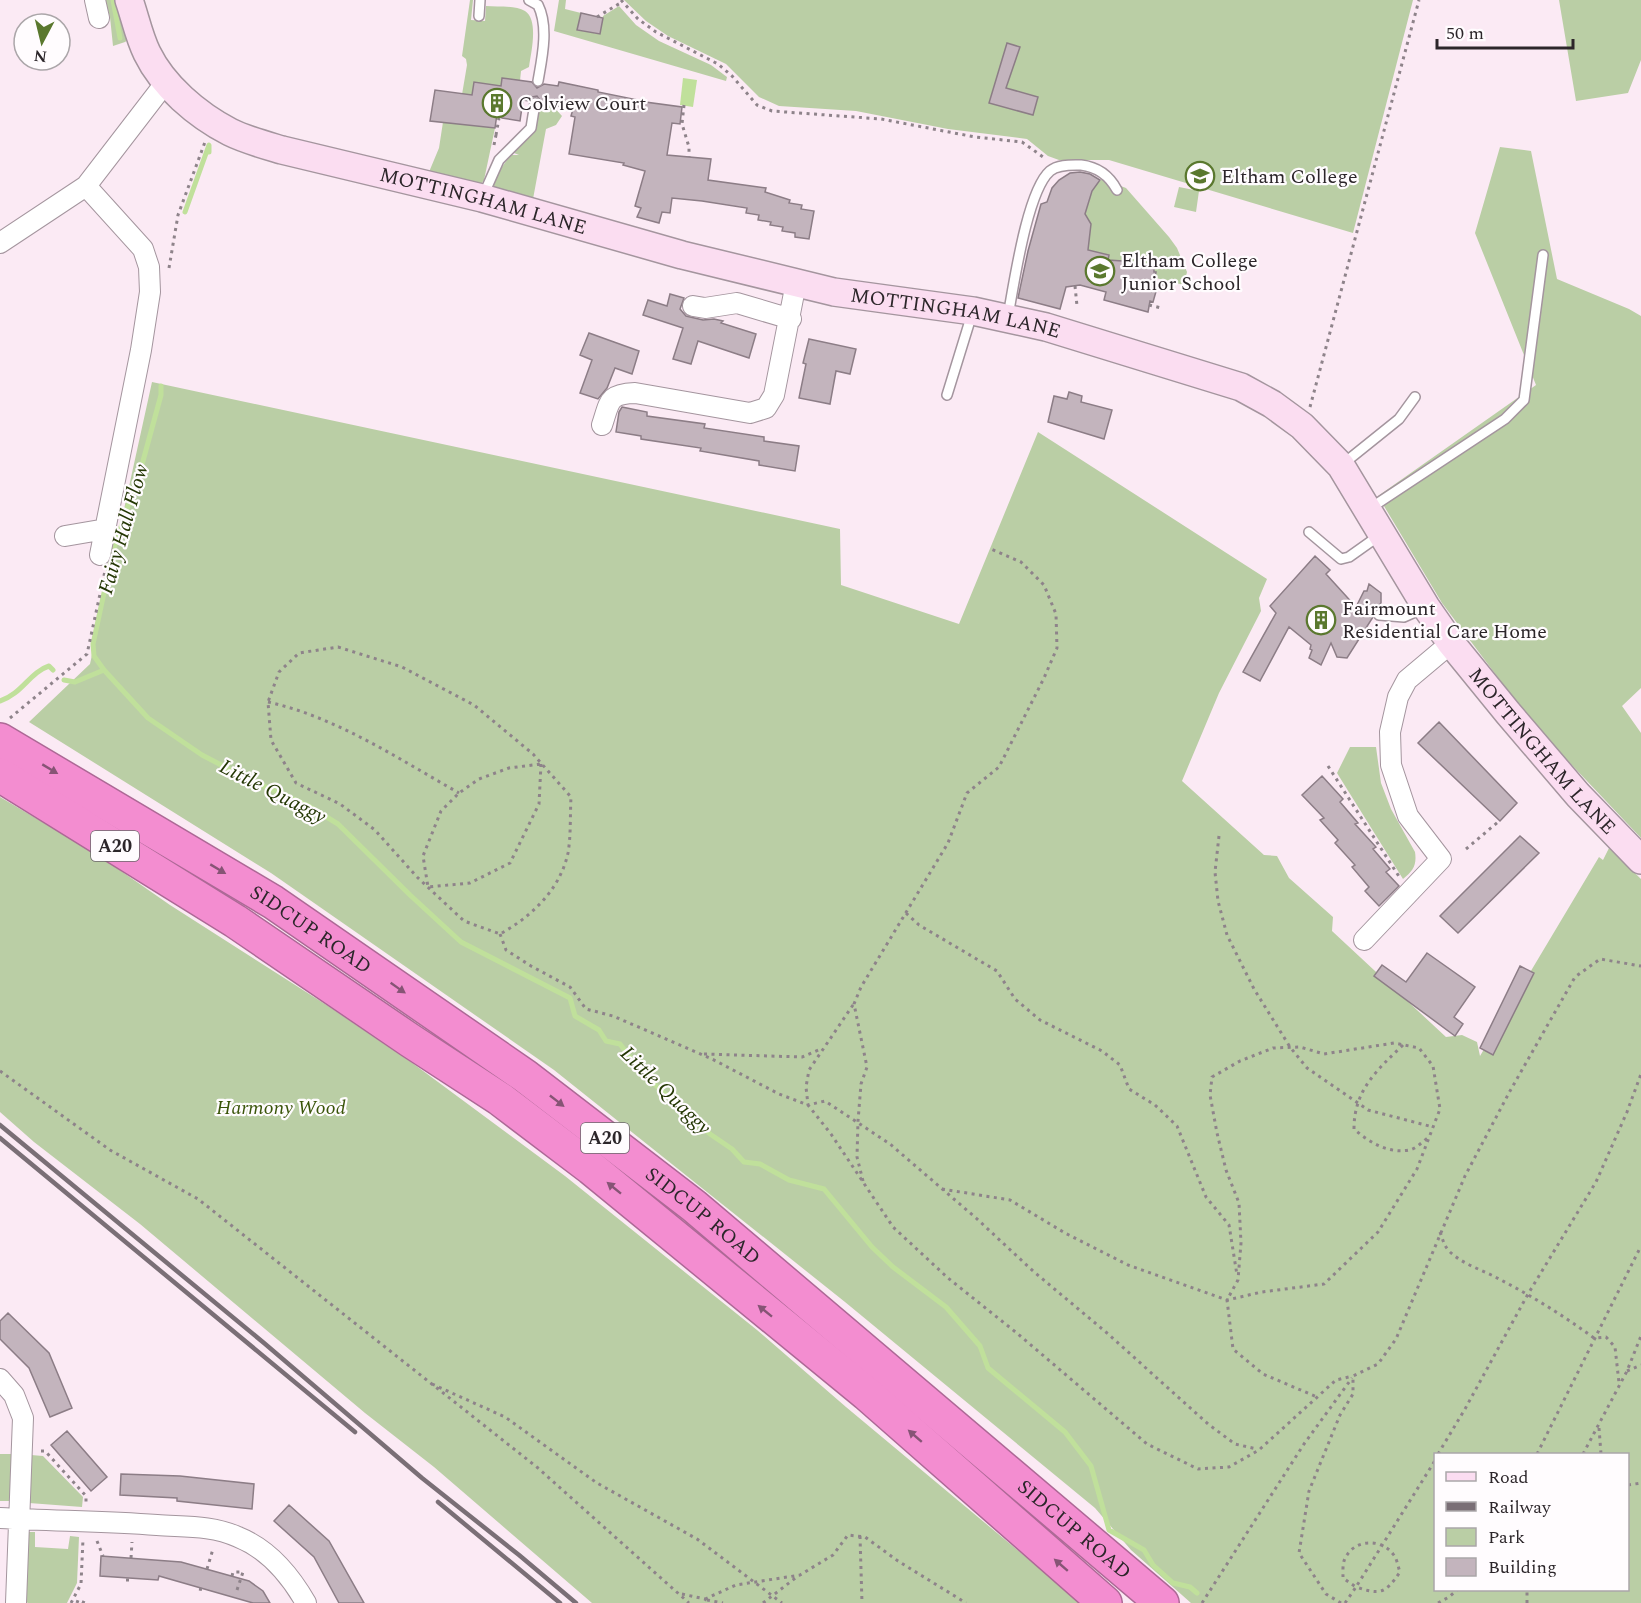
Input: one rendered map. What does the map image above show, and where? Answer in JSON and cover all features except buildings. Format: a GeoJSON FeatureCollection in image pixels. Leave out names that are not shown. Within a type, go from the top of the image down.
{"type":"FeatureCollection","features":[{"type":"Feature","properties":{"kind":"highway","name":"SIDCUP ROAD"},"geometry":{"type":"LineString","coordinates":[[1,732],[273,902],[525,1076],[694,1206],[1162,1603]]}},
{"type":"Feature","properties":{"kind":"highway","name":"SIDCUP ROAD"},"geometry":{"type":"LineString","coordinates":[[0,775],[235,921],[500,1099],[591,1168],[867,1394],[1106,1603]]}},
{"type":"Feature","properties":{"kind":"street","name":"MOTTINGHAM LANE"},"geometry":{"type":"LineString","coordinates":[[129,0],[147,53],[166,82],[212,122],[252,141],[482,198],[682,255],[834,292],[973,311],[1046,327],[1241,387],[1272,404],[1302,426],[1341,466],[1426,607],[1451,643],[1578,795],[1641,860]]}},
{"type":"Feature","properties":{"kind":"street"},"geometry":{"type":"LineString","coordinates":[[0,243],[86,186],[166,82]]}},
{"type":"Feature","properties":{"kind":"street"},"geometry":{"type":"LineString","coordinates":[[86,186],[143,249],[149,267],[150,292],[141,350],[100,555]]}},
{"type":"Feature","properties":{"kind":"street"},"geometry":{"type":"LineString","coordinates":[[602,424],[609,401],[620,393],[635,393],[750,413],[766,408],[774,395],[796,283]]}},
{"type":"Feature","properties":{"kind":"street"},"geometry":{"type":"LineString","coordinates":[[693,306],[705,308],[737,303],[790,319]]}},
{"type":"Feature","properties":{"kind":"street"},"geometry":{"type":"LineString","coordinates":[[65,536],[106,529]]}},
{"type":"Feature","properties":{"kind":"street"},"geometry":{"type":"LineString","coordinates":[[1364,940],[1441,859],[1408,816],[1391,765],[1390,732],[1398,697],[1407,680],[1451,643]]}},
{"type":"Feature","properties":{"kind":"street"},"geometry":{"type":"LineString","coordinates":[[0,1378],[14,1395],[23,1418],[10,1519],[16,1603]]}},
{"type":"Feature","properties":{"kind":"street"},"geometry":{"type":"LineString","coordinates":[[10,1519],[97,1521],[218,1530],[241,1538],[275,1561],[306,1603]]}},
{"type":"Feature","properties":{"kind":"lane"},"geometry":{"type":"LineString","coordinates":[[479,16],[480,0]]}},
{"type":"Feature","properties":{"kind":"lane"},"geometry":{"type":"LineString","coordinates":[[529,0],[538,5],[543,20],[542,59],[538,81]]}},
{"type":"Feature","properties":{"kind":"lane"},"geometry":{"type":"LineString","coordinates":[[482,198],[496,165],[531,128],[535,103]]}},
{"type":"Feature","properties":{"kind":"lane"},"geometry":{"type":"LineString","coordinates":[[1008,319],[1022,244],[1036,192],[1049,172],[1058,167],[1072,165],[1093,167],[1104,173],[1117,190]]}},
{"type":"Feature","properties":{"kind":"lane"},"geometry":{"type":"LineString","coordinates":[[1368,509],[1505,419],[1524,400],[1543,255]]}},
{"type":"Feature","properties":{"kind":"lane"},"geometry":{"type":"LineString","coordinates":[[947,395],[973,311]]}},
{"type":"Feature","properties":{"kind":"lane"},"geometry":{"type":"LineString","coordinates":[[1341,466],[1400,419],[1414,397]]}},
{"type":"Feature","properties":{"kind":"lane"},"geometry":{"type":"LineString","coordinates":[[1309,532],[1341,559],[1349,557],[1382,533]]}},
{"type":"Feature","properties":{"kind":"lane"},"geometry":{"type":"LineString","coordinates":[[1379,615],[1404,617],[1426,607]]}},
{"type":"Feature","properties":{"kind":"path"},"geometry":{"type":"LineString","coordinates":[[1308,411],[1419,0]]}},
{"type":"Feature","properties":{"kind":"path"},"geometry":{"type":"LineString","coordinates":[[597,17],[621,1],[638,19],[656,32],[718,64],[732,76],[757,105],[772,111],[881,119],[1022,142],[1058,167]]}},
{"type":"Feature","properties":{"kind":"path"},"geometry":{"type":"LineString","coordinates":[[684,105],[682,124],[689,147],[689,157]]}},
{"type":"Feature","properties":{"kind":"path"},"geometry":{"type":"LineString","coordinates":[[499,118],[496,135],[509,150]]}},
{"type":"Feature","properties":{"kind":"path"},"geometry":{"type":"LineString","coordinates":[[169,270],[178,215],[208,135]]}},
{"type":"Feature","properties":{"kind":"path"},"geometry":{"type":"LineString","coordinates":[[1154,282],[1167,286]]}},
{"type":"Feature","properties":{"kind":"path"},"geometry":{"type":"LineString","coordinates":[[1074,286],[1077,306]]}},
{"type":"Feature","properties":{"kind":"path"},"geometry":{"type":"LineString","coordinates":[[1149,305],[1161,308]]}},
{"type":"Feature","properties":{"kind":"path"},"geometry":{"type":"LineString","coordinates":[[808,1105],[806,1087],[809,1070],[854,1004],[861,987],[948,843],[967,793],[999,767],[1057,648],[1056,614],[1044,585],[1021,562],[991,549]]}},
{"type":"Feature","properties":{"kind":"path"},"geometry":{"type":"LineString","coordinates":[[338,647],[402,667],[474,705],[533,754],[571,796],[568,854],[554,888],[522,922],[500,934],[464,921],[375,830],[340,804],[296,783],[270,740],[268,702],[279,672],[299,653],[338,647]]}},
{"type":"Feature","properties":{"kind":"path"},"geometry":{"type":"LineString","coordinates":[[1,732],[87,654]]}},
{"type":"Feature","properties":{"kind":"path"},"geometry":{"type":"LineString","coordinates":[[268,702],[298,708],[354,735],[459,793]]}},
{"type":"Feature","properties":{"kind":"path"},"geometry":{"type":"LineString","coordinates":[[428,886],[423,856],[441,811],[459,793],[479,779],[509,768],[541,764]]}},
{"type":"Feature","properties":{"kind":"path"},"geometry":{"type":"LineString","coordinates":[[428,886],[470,882],[510,863],[539,804],[541,764]]}},
{"type":"Feature","properties":{"kind":"path"},"geometry":{"type":"LineString","coordinates":[[1328,766],[1404,884]]}},
{"type":"Feature","properties":{"kind":"path"},"geometry":{"type":"LineString","coordinates":[[1466,849],[1498,822]]}},
{"type":"Feature","properties":{"kind":"path"},"geometry":{"type":"LineString","coordinates":[[1219,836],[1215,872],[1218,901],[1227,935],[1254,989],[1290,1047],[1307,1068],[1368,1110],[1433,1127]]}},
{"type":"Feature","properties":{"kind":"path"},"geometry":{"type":"LineString","coordinates":[[906,913],[919,926],[997,971],[1015,999],[1040,1020],[1102,1051],[1120,1065],[1129,1089],[1155,1105],[1177,1126],[1206,1197],[1229,1225],[1238,1280]]}},
{"type":"Feature","properties":{"kind":"path"},"geometry":{"type":"LineString","coordinates":[[500,934],[506,950],[570,987],[586,1009],[613,1016],[700,1054],[779,1094],[808,1105],[831,1134],[893,1227],[909,1242],[948,1278],[1018,1334],[1147,1444],[1198,1468],[1229,1467],[1259,1450],[1336,1380],[1353,1376],[1378,1364],[1396,1338],[1465,1176],[1546,1026],[1575,978],[1600,959],[1641,966]]}},
{"type":"Feature","properties":{"kind":"path"},"geometry":{"type":"LineString","coordinates":[[854,1004],[867,1067],[861,1084],[858,1121],[858,1157],[863,1183]]}},
{"type":"Feature","properties":{"kind":"path"},"geometry":{"type":"LineString","coordinates":[[942,1189],[1010,1200],[1065,1233],[1128,1265],[1227,1300],[1262,1292],[1324,1284],[1378,1232],[1417,1169],[1440,1109],[1433,1066],[1419,1048],[1394,1043],[1324,1054],[1300,1047],[1273,1048],[1240,1061],[1212,1077],[1210,1095],[1217,1133],[1226,1170],[1239,1203],[1241,1244],[1238,1280],[1227,1300],[1233,1349],[1263,1374],[1317,1397]]}},
{"type":"Feature","properties":{"kind":"path"},"geometry":{"type":"LineString","coordinates":[[1403,1045],[1373,1075],[1357,1102],[1354,1129],[1370,1142],[1389,1150],[1411,1150],[1429,1137]]}},
{"type":"Feature","properties":{"kind":"path"},"geometry":{"type":"LineString","coordinates":[[700,1054],[802,1057],[823,1048]]}},
{"type":"Feature","properties":{"kind":"path"},"geometry":{"type":"LineString","coordinates":[[0,1071],[110,1150],[198,1199],[538,1468],[689,1603]]}},
{"type":"Feature","properties":{"kind":"path"},"geometry":{"type":"LineString","coordinates":[[1439,1453],[1466,1410],[1528,1294],[1596,1182],[1641,1074]]}},
{"type":"Feature","properties":{"kind":"path"},"geometry":{"type":"LineString","coordinates":[[808,1105],[825,1101],[890,1144],[1208,1424],[1235,1444],[1259,1450]]}},
{"type":"Feature","properties":{"kind":"path"},"geometry":{"type":"LineString","coordinates":[[1440,1232],[1444,1244],[1458,1258],[1528,1294],[1566,1317],[1594,1338],[1606,1337],[1615,1347],[1619,1383]]}},
{"type":"Feature","properties":{"kind":"path"},"geometry":{"type":"LineString","coordinates":[[1538,1453],[1641,1246]]}},
{"type":"Feature","properties":{"kind":"path"},"geometry":{"type":"LineString","coordinates":[[1584,1453],[1627,1371],[1641,1336]]}},
{"type":"Feature","properties":{"kind":"path"},"geometry":{"type":"LineString","coordinates":[[1627,1371],[1641,1365]]}},
{"type":"Feature","properties":{"kind":"path"},"geometry":{"type":"LineString","coordinates":[[1202,1603],[1304,1444],[1353,1376]]}},
{"type":"Feature","properties":{"kind":"path"},"geometry":{"type":"LineString","coordinates":[[1353,1376],[1353,1394],[1340,1414],[1309,1491],[1299,1553],[1326,1594],[1343,1603],[1356,1587],[1434,1462]]}},
{"type":"Feature","properties":{"kind":"path"},"geometry":{"type":"LineString","coordinates":[[428,1382],[505,1417],[597,1483],[698,1539],[782,1603]]}},
{"type":"Feature","properties":{"kind":"path"},"geometry":{"type":"LineString","coordinates":[[1598,1426],[1601,1453]]}},
{"type":"Feature","properties":{"kind":"path"},"geometry":{"type":"LineString","coordinates":[[763,1603],[800,1575],[833,1555],[848,1535],[865,1537],[897,1561],[966,1603]]}},
{"type":"Feature","properties":{"kind":"path"},"geometry":{"type":"LineString","coordinates":[[860,1536],[862,1603]]}},
{"type":"Feature","properties":{"kind":"path"},"geometry":{"type":"LineString","coordinates":[[96,1537],[103,1556]]}},
{"type":"Feature","properties":{"kind":"path"},"geometry":{"type":"LineString","coordinates":[[1373,1542],[1382,1546],[1393,1554],[1400,1572],[1389,1588],[1372,1593],[1356,1587],[1343,1578],[1342,1568],[1346,1555],[1357,1546],[1373,1542]]}},
{"type":"Feature","properties":{"kind":"path"},"geometry":{"type":"LineString","coordinates":[[232,1576],[233,1572],[243,1572],[236,1593]]}},
{"type":"Feature","properties":{"kind":"path"},"geometry":{"type":"LineString","coordinates":[[705,1599],[736,1585],[800,1575]]}},
{"type":"Feature","properties":{"kind":"path"},"geometry":{"type":"LineString","coordinates":[[1438,1603],[1456,1591]]}},
{"type":"Feature","properties":{"kind":"path"},"geometry":{"type":"LineString","coordinates":[[681,1594],[723,1603]]}},
{"type":"Feature","properties":{"kind":"path"},"geometry":{"type":"LineString","coordinates":[[705,1599],[710,1603]]}},
{"type":"Feature","properties":{"kind":"path"},"geometry":{"type":"LineString","coordinates":[[75,1602],[78,1600],[85,1603]]}},
{"type":"Feature","properties":{"kind":"green space"},"geometry":{"type":"Polygon","coordinates":[[[105,0],[125,0],[133,36],[113,46],[110,17],[105,0]]]}},
{"type":"Feature","properties":{"kind":"green space"},"geometry":{"type":"Polygon","coordinates":[[[470,0],[473,0],[471,20],[485,21],[486,6],[511,7],[521,9],[529,15],[533,29],[529,67],[521,71],[520,81],[502,78],[501,86],[474,83],[467,124],[495,128],[484,180],[477,185],[429,172],[439,148],[443,122],[457,124],[467,65],[466,59],[462,56],[470,0]]]}},
{"type":"Feature","properties":{"kind":"green space"},"geometry":{"type":"Polygon","coordinates":[[[559,0],[566,0],[565,9],[581,13],[577,30],[599,34],[603,16],[619,6],[636,25],[659,41],[711,65],[727,77],[726,81],[554,31],[559,0]]]}},
{"type":"Feature","properties":{"kind":"green space","name":"Eltham College"},"geometry":{"type":"Polygon","coordinates":[[[624,0],[1413,0],[1353,233],[1109,160],[1059,160],[1048,156],[1027,139],[948,129],[856,111],[779,106],[759,97],[726,64],[668,36],[646,21],[624,0]]]}},
{"type":"Feature","properties":{"kind":"green space"},"geometry":{"type":"Polygon","coordinates":[[[1559,0],[1641,0],[1641,60],[1628,93],[1576,101],[1559,0]]]}},
{"type":"Feature","properties":{"kind":"green space"},"geometry":{"type":"Polygon","coordinates":[[[539,103],[551,104],[562,116],[556,125],[546,129],[533,199],[493,187],[506,162],[512,155],[519,155],[514,153],[514,149],[534,130],[539,103]]]}},
{"type":"Feature","properties":{"kind":"green space"},"geometry":{"type":"Polygon","coordinates":[[[1500,147],[1531,151],[1557,279],[1641,316],[1641,688],[1622,706],[1641,733],[1641,838],[1532,723],[1442,603],[1378,496],[1536,385],[1475,233],[1500,147]]]}},
{"type":"Feature","properties":{"kind":"green space"},"geometry":{"type":"Polygon","coordinates":[[[1102,179],[1126,188],[1169,237],[1177,248],[1187,272],[1184,285],[1156,278],[1154,269],[1108,261],[1109,255],[1083,249],[1083,220],[1087,202],[1095,186],[1102,179]]]}},
{"type":"Feature","properties":{"kind":"green space"},"geometry":{"type":"Polygon","coordinates":[[[1179,187],[1199,191],[1196,212],[1174,207],[1179,187]]]}},
{"type":"Feature","properties":{"kind":"green space"},"geometry":{"type":"Polygon","coordinates":[[[152,382],[840,529],[841,585],[959,624],[1038,432],[1267,579],[1259,598],[1261,611],[1219,693],[1182,781],[1264,855],[1277,856],[1289,878],[1333,917],[1332,931],[1446,1037],[1462,1035],[1477,1042],[1480,1056],[1599,857],[1603,860],[1609,848],[1641,879],[1641,1603],[1191,1603],[1131,1550],[1095,1508],[845,1302],[554,1070],[271,873],[29,722],[90,664],[152,382]]]}},
{"type":"Feature","properties":{"kind":"green space"},"geometry":{"type":"Polygon","coordinates":[[[1350,747],[1376,747],[1381,783],[1391,809],[1415,852],[1414,867],[1403,879],[1337,773],[1350,747]]]}},
{"type":"Feature","properties":{"kind":"green space","name":"Harmony Wood"},"geometry":{"type":"Polygon","coordinates":[[[0,797],[98,855],[170,905],[328,1006],[411,1062],[565,1176],[757,1330],[1081,1603],[592,1603],[434,1467],[365,1413],[140,1224],[34,1142],[0,1112],[0,797]]]}},
{"type":"Feature","properties":{"kind":"green space"},"geometry":{"type":"Polygon","coordinates":[[[0,1454],[12,1454],[11,1501],[0,1501],[0,1454]]]}},
{"type":"Feature","properties":{"kind":"green space"},"geometry":{"type":"Polygon","coordinates":[[[31,1455],[43,1456],[83,1497],[82,1507],[29,1503],[31,1455]]]}},
{"type":"Feature","properties":{"kind":"green space"},"geometry":{"type":"Polygon","coordinates":[[[23,1532],[35,1532],[35,1547],[68,1549],[70,1536],[79,1537],[77,1583],[67,1603],[28,1603],[20,1599],[23,1532]]]}},
{"type":"Feature","properties":{"kind":"shaded area"},"geometry":{"type":"Polygon","coordinates":[[[683,78],[697,80],[693,107],[680,105],[683,78]]]}},
{"type":"Feature","properties":{"kind":"waterway","name":"Fairy Hall Flow"},"geometry":{"type":"LineString","coordinates":[[113,0],[120,38]]}},
{"type":"Feature","properties":{"kind":"waterway","name":"Fairy Hall Flow"},"geometry":{"type":"LineString","coordinates":[[185,212],[209,145],[209,152]]}},
{"type":"Feature","properties":{"kind":"waterway","name":"Fairy Hall Flow"},"geometry":{"type":"LineString","coordinates":[[104,670],[94,656],[93,644],[113,551],[143,461],[161,395],[161,386]]}},
{"type":"Feature","properties":{"kind":"waterway","name":"Little Quaggy"},"geometry":{"type":"LineString","coordinates":[[0,701],[8,698],[42,669],[49,666],[53,670]]}},
{"type":"Feature","properties":{"kind":"waterway","name":"Little Quaggy"},"geometry":{"type":"LineString","coordinates":[[64,680],[75,682],[104,670],[148,718],[202,755],[248,779],[307,805],[338,824],[461,942],[570,998],[575,1016],[599,1030],[606,1041],[620,1044],[642,1073],[710,1134],[732,1149],[744,1162],[760,1164],[789,1180],[824,1189],[872,1247],[893,1267],[946,1307],[980,1346],[988,1368],[1065,1432],[1091,1466],[1109,1530],[1144,1550],[1153,1565],[1173,1583],[1190,1587],[1197,1593]]}},
{"type":"Feature","properties":{"kind":"railway"},"geometry":{"type":"LineString","coordinates":[[0,1125],[264,1343],[422,1478],[576,1603]]}},
{"type":"Feature","properties":{"kind":"railway"},"geometry":{"type":"LineString","coordinates":[[0,1138],[355,1432]]}},
{"type":"Feature","properties":{"kind":"railway"},"geometry":{"type":"LineString","coordinates":[[438,1502],[560,1603]]}},
{"type":"Feature","properties":{"kind":"place","name":"Colview Court"},"geometry":{"type":"Point","coordinates":[497,103]}},
{"type":"Feature","properties":{"kind":"place","name":"Eltham College"},"geometry":{"type":"Point","coordinates":[1200,176]}},
{"type":"Feature","properties":{"kind":"place","name":"Eltham College Junior School"},"geometry":{"type":"Point","coordinates":[1100,271]}},
{"type":"Feature","properties":{"kind":"place","name":"Fairmount Residential Care Home"},"geometry":{"type":"Point","coordinates":[1321,620]}}]}
